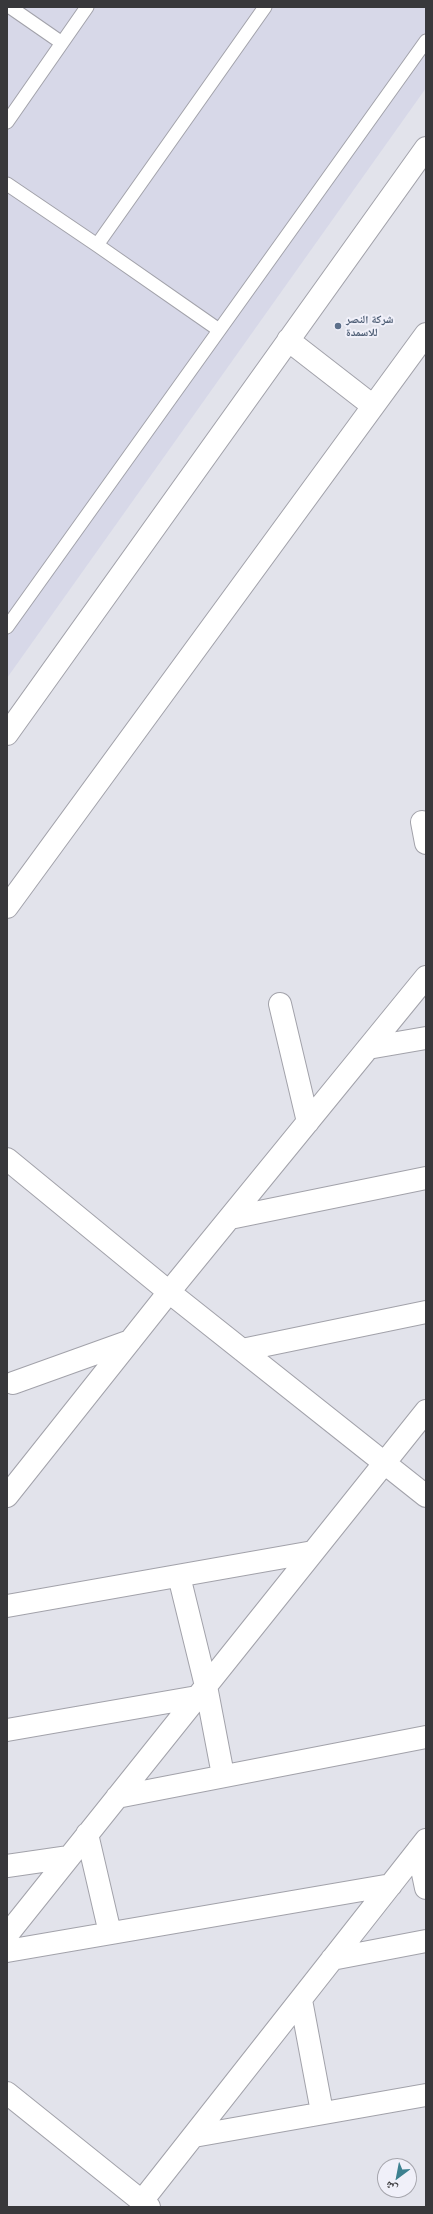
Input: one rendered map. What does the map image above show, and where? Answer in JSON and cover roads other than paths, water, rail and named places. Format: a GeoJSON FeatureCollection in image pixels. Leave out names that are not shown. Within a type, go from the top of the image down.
{"type":"FeatureCollection","features":[{"type":"Feature","properties":{"kind":"street"},"geometry":{"type":"LineString","coordinates":[[7,734],[426,148]]}},
{"type":"Feature","properties":{"kind":"street"},"geometry":{"type":"LineString","coordinates":[[7,907],[426,334]]}},
{"type":"Feature","properties":{"kind":"street"},"geometry":{"type":"LineString","coordinates":[[288,340],[373,406]]}},
{"type":"Feature","properties":{"kind":"street"},"geometry":{"type":"LineString","coordinates":[[7,1496],[169,1292],[426,977]]}},
{"type":"Feature","properties":{"kind":"street"},"geometry":{"type":"LineString","coordinates":[[280,1004],[308,1122]]}},
{"type":"Feature","properties":{"kind":"street"},"geometry":{"type":"LineString","coordinates":[[368,1048],[426,1038]]}},
{"type":"Feature","properties":{"kind":"street"},"geometry":{"type":"LineString","coordinates":[[7,1159],[169,1292],[426,1496]]}},
{"type":"Feature","properties":{"kind":"street"},"geometry":{"type":"LineString","coordinates":[[230,1218],[426,1178]]}},
{"type":"Feature","properties":{"kind":"street"},"geometry":{"type":"LineString","coordinates":[[242,1350],[426,1312]]}},
{"type":"Feature","properties":{"kind":"street"},"geometry":{"type":"LineString","coordinates":[[13,1383],[130,1341]]}},
{"type":"Feature","properties":{"kind":"street"},"geometry":{"type":"LineString","coordinates":[[7,1935],[426,1411]]}},
{"type":"Feature","properties":{"kind":"street"},"geometry":{"type":"LineString","coordinates":[[7,1606],[313,1552]]}},
{"type":"Feature","properties":{"kind":"street"},"geometry":{"type":"LineString","coordinates":[[179,1576],[202,1692],[223,1775]]}},
{"type":"Feature","properties":{"kind":"street"},"geometry":{"type":"LineString","coordinates":[[7,1730],[202,1692]]}},
{"type":"Feature","properties":{"kind":"street"},"geometry":{"type":"LineString","coordinates":[[117,1797],[223,1775],[426,1737]]}},
{"type":"Feature","properties":{"kind":"street"},"geometry":{"type":"LineString","coordinates":[[87,1834],[110,1933]]}},
{"type":"Feature","properties":{"kind":"street"},"geometry":{"type":"LineString","coordinates":[[7,2093],[146,2204],[194,2136],[422,1845]]}},
{"type":"Feature","properties":{"kind":"street"},"geometry":{"type":"LineString","coordinates":[[422,1845],[426,1888]]}},
{"type":"Feature","properties":{"kind":"street"},"geometry":{"type":"LineString","coordinates":[[7,1866],[69,1857]]}},
{"type":"Feature","properties":{"kind":"street"},"geometry":{"type":"LineString","coordinates":[[7,1951],[391,1885]]}},
{"type":"Feature","properties":{"kind":"street"},"geometry":{"type":"LineString","coordinates":[[332,1959],[426,1941]]}},
{"type":"Feature","properties":{"kind":"street"},"geometry":{"type":"LineString","coordinates":[[301,2000],[322,2112]]}},
{"type":"Feature","properties":{"kind":"street"},"geometry":{"type":"LineString","coordinates":[[194,2136],[322,2112],[426,2095]]}},
{"type":"Feature","properties":{"kind":"lane"},"geometry":{"type":"LineString","coordinates":[[10,7],[62,43]]}},
{"type":"Feature","properties":{"kind":"lane"},"geometry":{"type":"LineString","coordinates":[[7,122],[88,7]]}},
{"type":"Feature","properties":{"kind":"lane"},"geometry":{"type":"LineString","coordinates":[[97,245],[265,7]]}},
{"type":"Feature","properties":{"kind":"lane"},"geometry":{"type":"LineString","coordinates":[[7,627],[426,41]]}},
{"type":"Feature","properties":{"kind":"lane"},"geometry":{"type":"LineString","coordinates":[[7,184],[219,330]]}},
{"type":"Feature","properties":{"kind":"place","name":"شركة النصر للاسمدة"},"geometry":{"type":"Point","coordinates":[338,326]}}]}
